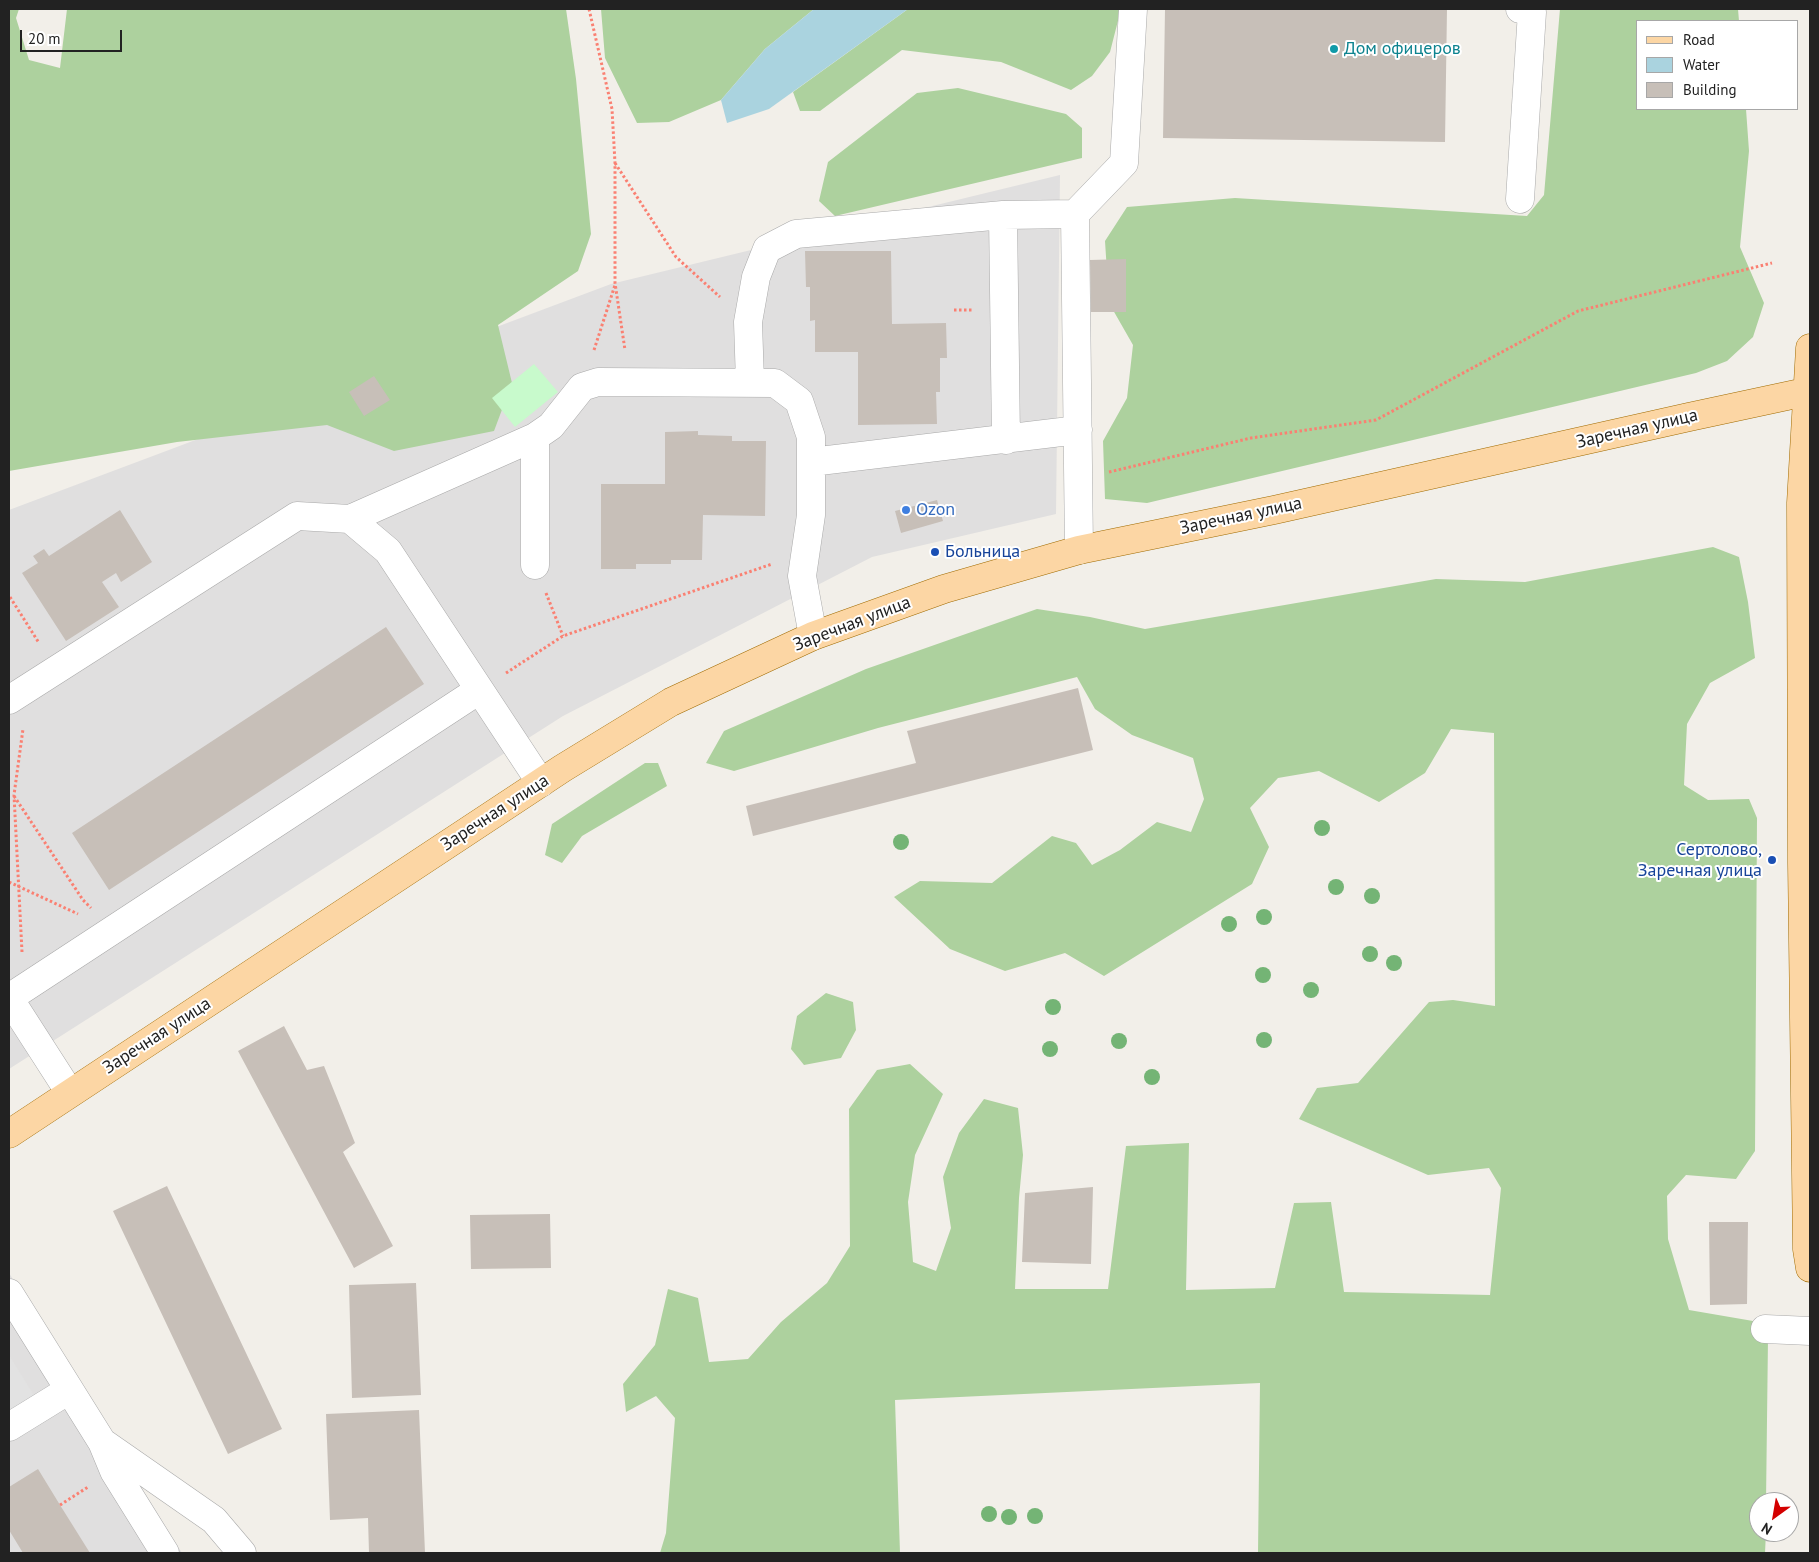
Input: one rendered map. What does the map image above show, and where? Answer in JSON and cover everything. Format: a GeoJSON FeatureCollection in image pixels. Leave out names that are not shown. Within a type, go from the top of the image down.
{"type":"FeatureCollection","features":[{"type":"Feature","properties":{"kind":"main road"},"geometry":{"type":"LineString","coordinates":[[1810,348],[1801,514],[1802,863],[1807,1249],[1810,1268]]}},
{"type":"Feature","properties":{"kind":"main road","name":"Заречная улица"},"geometry":{"type":"LineString","coordinates":[[9,1134],[541,783],[672,702],[813,636],[944,589],[1079,550],[1274,510],[1689,416],[1809,391]]}},
{"type":"Feature","properties":{"kind":"lane"},"geometry":{"type":"LineString","coordinates":[[1079,550],[1075,214],[1124,163],[1133,9]]}},
{"type":"Feature","properties":{"kind":"lane"},"geometry":{"type":"LineString","coordinates":[[1520,9],[1532,12],[1520,199]]}},
{"type":"Feature","properties":{"kind":"lane"},"geometry":{"type":"LineString","coordinates":[[750,382],[748,322],[756,277],[767,249],[796,234],[1003,215],[1075,214]]}},
{"type":"Feature","properties":{"kind":"lane"},"geometry":{"type":"LineString","coordinates":[[1003,215],[1006,440]]}},
{"type":"Feature","properties":{"kind":"lane"},"geometry":{"type":"LineString","coordinates":[[18,694],[296,516],[350,519],[535,437],[552,426],[582,387],[598,382],[775,382],[799,401],[812,437],[811,515],[802,576],[813,636]]}},
{"type":"Feature","properties":{"kind":"lane"},"geometry":{"type":"LineString","coordinates":[[811,462],[1078,430]]}},
{"type":"Feature","properties":{"kind":"lane"},"geometry":{"type":"LineString","coordinates":[[535,437],[535,565]]}},
{"type":"Feature","properties":{"kind":"lane"},"geometry":{"type":"LineString","coordinates":[[350,519],[388,551],[541,783]]}},
{"type":"Feature","properties":{"kind":"lane"},"geometry":{"type":"LineString","coordinates":[[70,1093],[9,998],[479,690]]}},
{"type":"Feature","properties":{"kind":"lane"},"geometry":{"type":"LineString","coordinates":[[9,1293],[102,1442],[114,1471],[164,1553]]}},
{"type":"Feature","properties":{"kind":"lane"},"geometry":{"type":"LineString","coordinates":[[1765,1330],[1810,1331]]}},
{"type":"Feature","properties":{"kind":"lane"},"geometry":{"type":"LineString","coordinates":[[9,1427],[69,1390]]}},
{"type":"Feature","properties":{"kind":"lane"},"geometry":{"type":"LineString","coordinates":[[102,1442],[214,1520],[242,1553]]}},
{"type":"Feature","properties":{"kind":"path"},"geometry":{"type":"LineString","coordinates":[[589,9],[612,109],[615,163],[615,283],[630,382]]}},
{"type":"Feature","properties":{"kind":"path"},"geometry":{"type":"LineString","coordinates":[[615,163],[676,257],[748,322]]}},
{"type":"Feature","properties":{"kind":"path"},"geometry":{"type":"LineString","coordinates":[[1104,474],[1251,438],[1376,420],[1578,311],[1772,263]]}},
{"type":"Feature","properties":{"kind":"path"},"geometry":{"type":"LineString","coordinates":[[582,387],[615,283]]}},
{"type":"Feature","properties":{"kind":"path"},"geometry":{"type":"LineString","coordinates":[[479,690],[563,636],[806,552]]}},
{"type":"Feature","properties":{"kind":"path"},"geometry":{"type":"LineString","coordinates":[[535,565],[563,636]]}},
{"type":"Feature","properties":{"kind":"path"},"geometry":{"type":"LineString","coordinates":[[10,597],[57,670]]}},
{"type":"Feature","properties":{"kind":"path"},"geometry":{"type":"LineString","coordinates":[[9,998],[22,961],[14,795],[18,694]]}},
{"type":"Feature","properties":{"kind":"path"},"geometry":{"type":"LineString","coordinates":[[14,795],[83,900],[112,930]]}},
{"type":"Feature","properties":{"kind":"path"},"geometry":{"type":"LineString","coordinates":[[9,882],[112,930]]}},
{"type":"Feature","properties":{"kind":"shaded area"},"geometry":{"type":"Polygon","coordinates":[[[1060,175],[1056,514],[872,557],[563,716],[9,1069],[9,510],[611,284],[1060,175]]]}},
{"type":"Feature","properties":{"kind":"shaded area"},"geometry":{"type":"Polygon","coordinates":[[[9,1273],[182,1553],[9,1553],[9,1273]]]}},
{"type":"Feature","properties":{"kind":"shaded area"},"geometry":{"type":"Polygon","coordinates":[[[9,1355],[48,1418],[9,1442],[9,1355]]]}},
{"type":"Feature","properties":{"kind":"green space"},"geometry":{"type":"Polygon","coordinates":[[[9,9],[19,9],[16,18],[29,60],[60,68],[67,9],[566,9],[576,79],[591,234],[578,271],[498,325],[512,383],[494,431],[394,451],[327,425],[177,442],[9,471],[9,9]]]}},
{"type":"Feature","properties":{"kind":"green space"},"geometry":{"type":"Polygon","coordinates":[[[601,9],[814,9],[765,49],[721,100],[669,122],[637,123],[605,58],[601,9]]]}},
{"type":"Feature","properties":{"kind":"green space"},"geometry":{"type":"Polygon","coordinates":[[[908,9],[1121,9],[1110,52],[1092,76],[1071,90],[1001,62],[902,50],[820,111],[800,111],[793,92],[908,9]]]}},
{"type":"Feature","properties":{"kind":"green space"},"geometry":{"type":"Polygon","coordinates":[[[1560,9],[1738,9],[1739,20],[1636,20],[1636,110],[1746,110],[1749,151],[1740,247],[1764,303],[1753,337],[1727,361],[1696,373],[1147,503],[1105,499],[1103,441],[1127,398],[1133,345],[1109,303],[1105,241],[1127,207],[1235,198],[1527,216],[1544,195],[1560,9]]]}},
{"type":"Feature","properties":{"kind":"green space"},"geometry":{"type":"Polygon","coordinates":[[[958,88],[1066,114],[1082,128],[1082,158],[835,216],[819,201],[828,162],[917,93],[958,88]]]}},
{"type":"Feature","properties":{"kind":"green space"},"geometry":{"type":"Polygon","coordinates":[[[534,364],[558,392],[515,427],[492,398],[534,364]]]}},
{"type":"Feature","properties":{"kind":"green space"},"geometry":{"type":"Polygon","coordinates":[[[1713,547],[1739,557],[1748,602],[1755,658],[1710,683],[1687,724],[1684,785],[1708,800],[1749,799],[1757,818],[1755,1151],[1736,1179],[1686,1175],[1667,1196],[1668,1239],[1689,1310],[1753,1321],[1768,1338],[1766,1492],[1749,1492],[1749,1542],[1766,1542],[1765,1553],[1258,1553],[1260,1383],[895,1400],[900,1553],[660,1553],[666,1533],[675,1418],[656,1396],[626,1412],[623,1384],[655,1345],[668,1289],[698,1298],[709,1362],[748,1359],[781,1322],[827,1283],[850,1246],[849,1109],[877,1070],[910,1064],[943,1094],[915,1155],[908,1202],[913,1262],[936,1271],[951,1228],[943,1177],[959,1133],[984,1099],[1018,1108],[1023,1155],[1015,1289],[1108,1289],[1126,1146],[1189,1143],[1186,1290],[1275,1288],[1294,1203],[1331,1202],[1344,1292],[1490,1295],[1501,1188],[1489,1168],[1428,1175],[1299,1119],[1317,1088],[1358,1083],[1429,1002],[1453,1000],[1495,1006],[1494,733],[1451,729],[1425,773],[1379,802],[1319,771],[1278,778],[1250,808],[1269,847],[1252,884],[1104,976],[1065,953],[1005,971],[950,949],[894,897],[920,881],[992,883],[1052,836],[1076,843],[1092,865],[1120,850],[1157,822],[1191,832],[1204,799],[1193,758],[1132,735],[1095,709],[1077,677],[878,728],[734,771],[706,763],[724,731],[866,669],[1037,609],[1090,617],[1145,629],[1436,579],[1525,582],[1713,547]]]}},
{"type":"Feature","properties":{"kind":"green space"},"geometry":{"type":"Polygon","coordinates":[[[645,763],[658,763],[667,786],[582,836],[562,863],[545,855],[552,824],[645,763]]]}},
{"type":"Feature","properties":{"kind":"green space"},"geometry":{"type":"Polygon","coordinates":[[[826,993],[853,1002],[856,1030],[841,1058],[804,1065],[791,1049],[797,1016],[826,993]]]}},
{"type":"Feature","properties":{"kind":"water"},"geometry":{"type":"Polygon","coordinates":[[[814,9],[908,9],[769,109],[727,123],[721,100],[765,49],[814,9]]]}},
{"type":"Feature","properties":{"kind":"building"},"geometry":{"type":"Polygon","coordinates":[[[1165,9],[1447,9],[1445,142],[1163,138],[1165,9]]]}},
{"type":"Feature","properties":{"kind":"building"},"geometry":{"type":"Polygon","coordinates":[[[805,251],[891,251],[892,324],[946,323],[947,358],[940,358],[940,392],[936,392],[937,424],[858,425],[858,352],[815,352],[815,320],[810,321],[810,287],[806,287],[805,251]]]}},
{"type":"Feature","properties":{"kind":"building"},"geometry":{"type":"Polygon","coordinates":[[[1126,259],[1126,312],[1091,312],[1090,260],[1126,259]]]}},
{"type":"Feature","properties":{"kind":"building"},"geometry":{"type":"Polygon","coordinates":[[[374,376],[390,400],[364,416],[349,392],[374,376]]]}},
{"type":"Feature","properties":{"kind":"building"},"geometry":{"type":"Polygon","coordinates":[[[698,431],[698,435],[732,436],[732,441],[766,441],[765,516],[703,515],[702,560],[671,560],[671,564],[636,564],[636,569],[601,569],[601,484],[665,484],[665,432],[698,431]]]}},
{"type":"Feature","properties":{"kind":"building"},"geometry":{"type":"Polygon","coordinates":[[[937,500],[943,521],[901,533],[895,511],[937,500]]]}},
{"type":"Feature","properties":{"kind":"building"},"geometry":{"type":"Polygon","coordinates":[[[120,510],[152,562],[121,582],[116,573],[102,582],[119,607],[66,641],[22,573],[38,563],[33,556],[44,549],[49,556],[120,510]]]}},
{"type":"Feature","properties":{"kind":"building"},"geometry":{"type":"Polygon","coordinates":[[[386,627],[424,684],[109,890],[72,833],[386,627]]]}},
{"type":"Feature","properties":{"kind":"building"},"geometry":{"type":"Polygon","coordinates":[[[1078,688],[1093,750],[753,836],[746,806],[916,763],[907,731],[1078,688]]]}},
{"type":"Feature","properties":{"kind":"building"},"geometry":{"type":"Polygon","coordinates":[[[284,1026],[307,1070],[324,1066],[355,1143],[343,1152],[393,1246],[354,1268],[238,1051],[284,1026]]]}},
{"type":"Feature","properties":{"kind":"building"},"geometry":{"type":"Polygon","coordinates":[[[167,1186],[282,1429],[228,1454],[113,1211],[167,1186]]]}},
{"type":"Feature","properties":{"kind":"building"},"geometry":{"type":"Polygon","coordinates":[[[1093,1187],[1091,1264],[1022,1262],[1025,1193],[1093,1187]]]}},
{"type":"Feature","properties":{"kind":"building"},"geometry":{"type":"Polygon","coordinates":[[[550,1214],[551,1268],[471,1269],[470,1215],[550,1214]]]}},
{"type":"Feature","properties":{"kind":"building"},"geometry":{"type":"Polygon","coordinates":[[[1709,1222],[1748,1222],[1747,1304],[1710,1305],[1709,1222]]]}},
{"type":"Feature","properties":{"kind":"building"},"geometry":{"type":"Polygon","coordinates":[[[416,1283],[421,1395],[352,1398],[349,1285],[416,1283]]]}},
{"type":"Feature","properties":{"kind":"building"},"geometry":{"type":"Polygon","coordinates":[[[419,1410],[425,1553],[369,1553],[368,1518],[330,1520],[326,1414],[419,1410]]]}},
{"type":"Feature","properties":{"kind":"building"},"geometry":{"type":"Polygon","coordinates":[[[38,1469],[90,1553],[23,1553],[9,1530],[9,1487],[38,1469]]]}},
{"type":"Feature","properties":{"kind":"place","name":"Дом офицеров"},"geometry":{"type":"Point","coordinates":[1334,49]}},
{"type":"Feature","properties":{"kind":"place","name":"Ozon"},"geometry":{"type":"Point","coordinates":[906,510]}},
{"type":"Feature","properties":{"kind":"place","name":"Больница"},"geometry":{"type":"Point","coordinates":[935,552]}},
{"type":"Feature","properties":{"kind":"place","name":"Сертолово, Заречная улица"},"geometry":{"type":"Point","coordinates":[1772,860]}}]}
